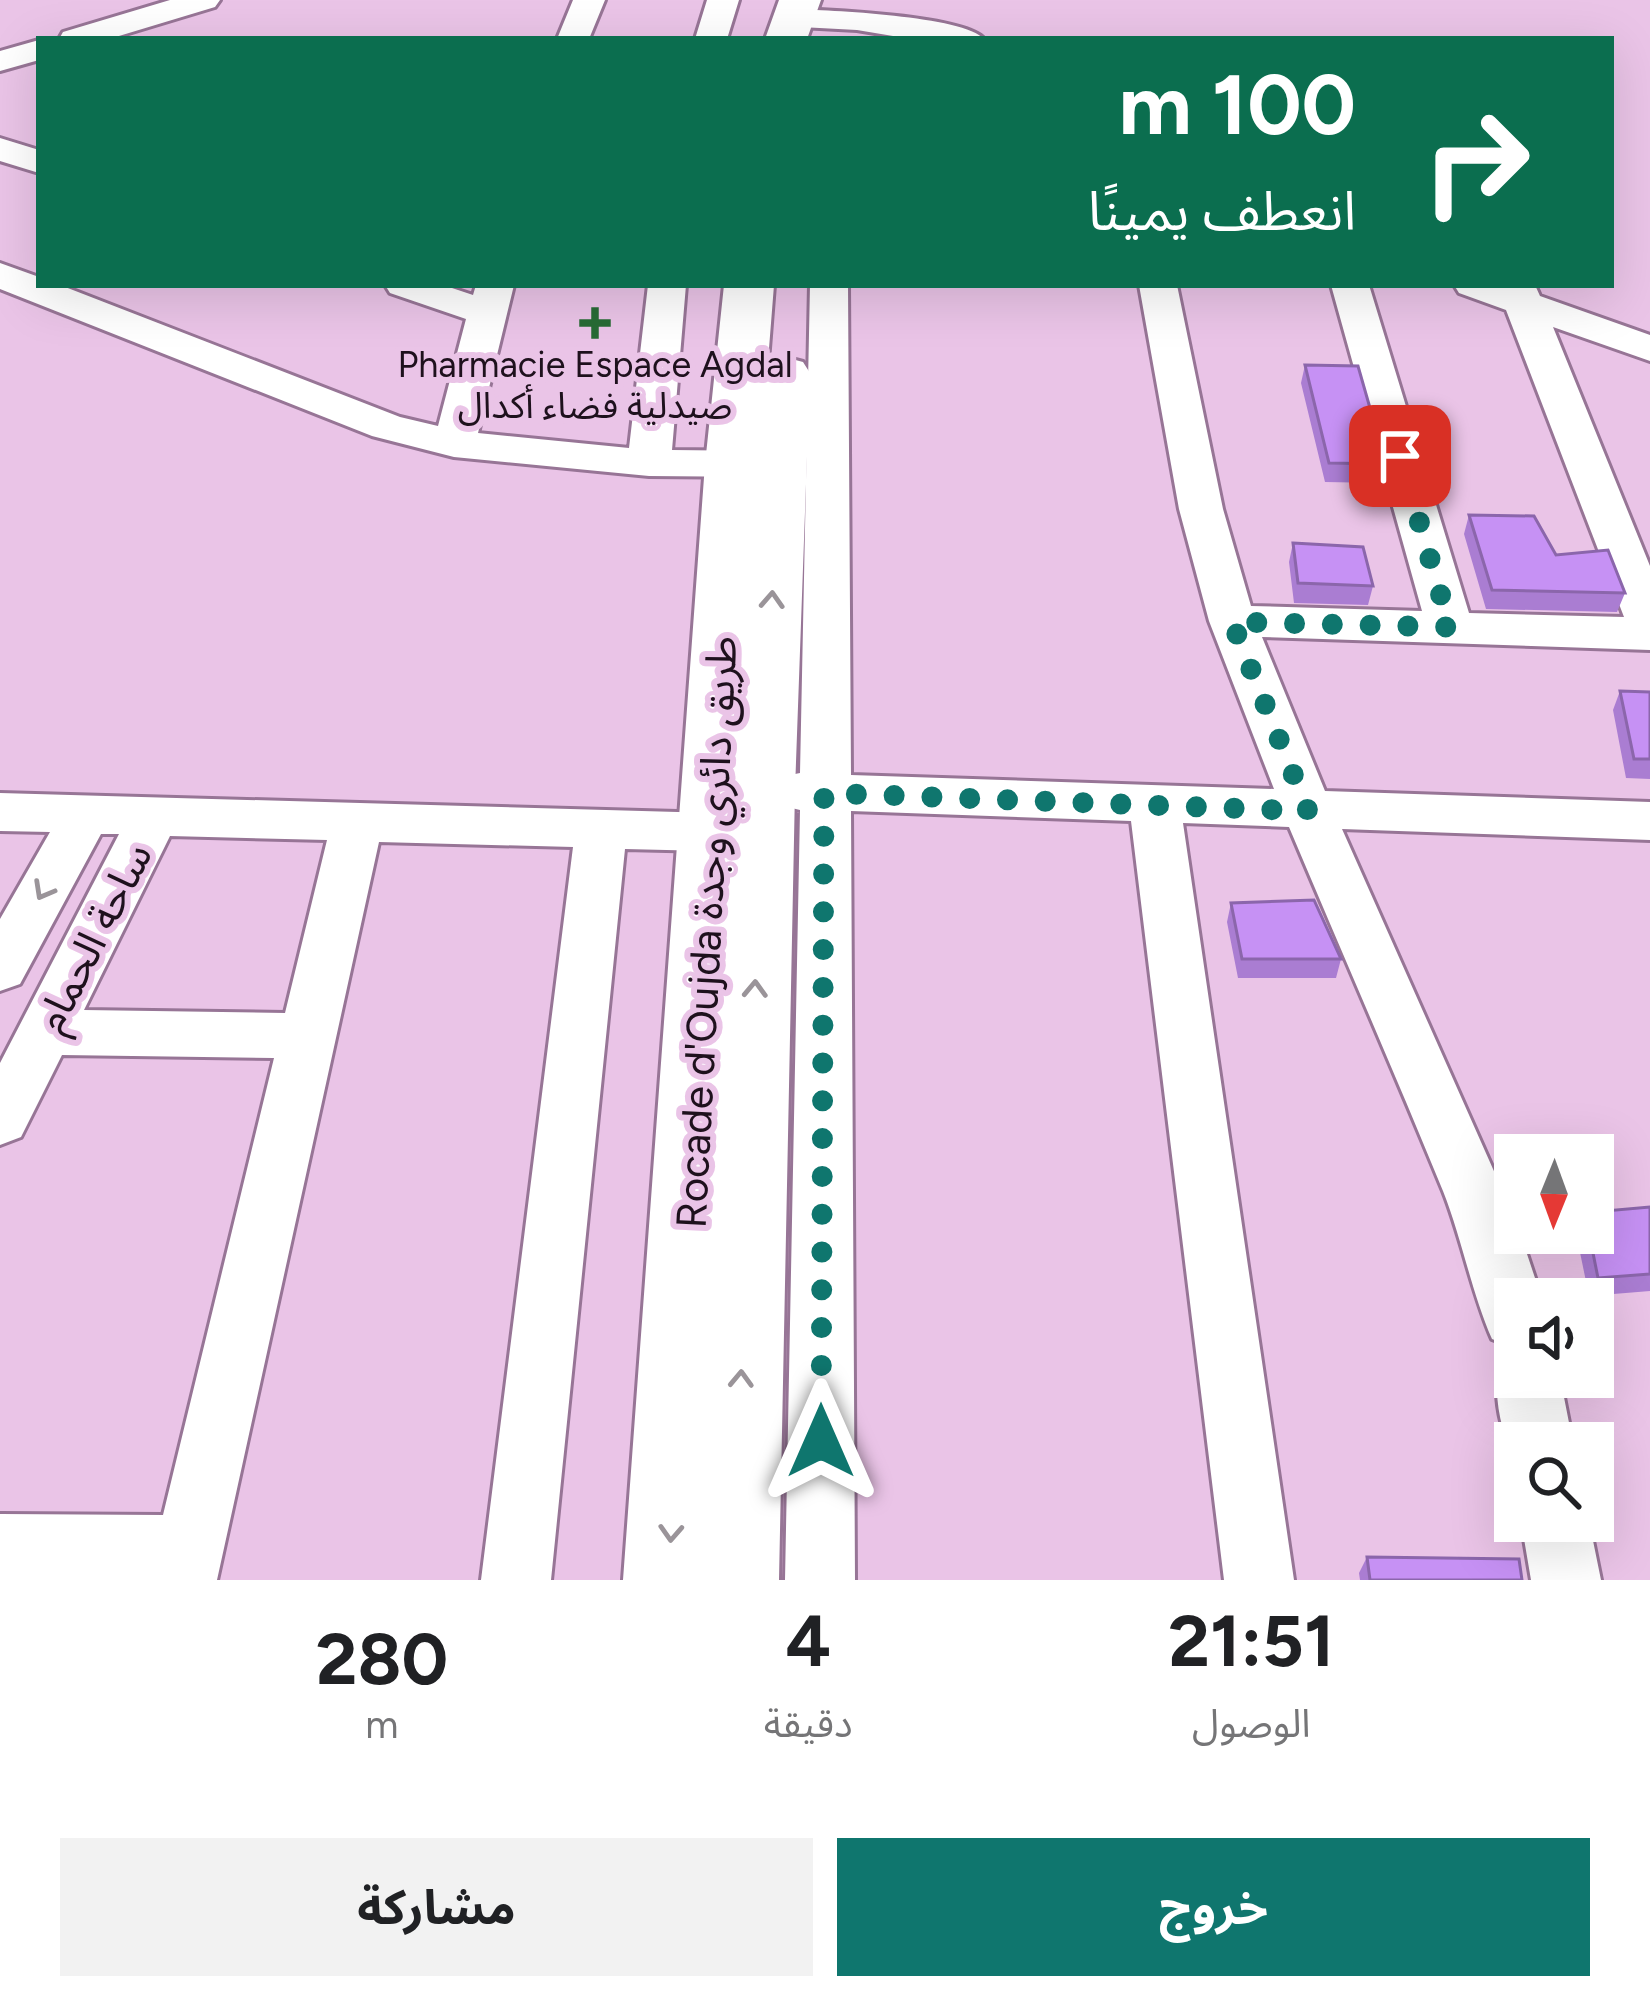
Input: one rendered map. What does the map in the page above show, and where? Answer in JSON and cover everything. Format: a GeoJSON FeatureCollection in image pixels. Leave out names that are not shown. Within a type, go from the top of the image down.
{"type":"FeatureCollection","features":[{"type":"Feature","properties":{"kind":"highway","name":"Rocade d'Oujda طريق دائري وجدة"},"geometry":{"type":"LineString","coordinates":[[734,1580],[755,807],[756,464],[749,288]]}},
{"type":"Feature","properties":{"kind":"highway","name":"Rocade d'Oujda طريق دائري وجدة"},"geometry":{"type":"LineString","coordinates":[[756,464],[788,288]]}},
{"type":"Feature","properties":{"kind":"highway","name":"Rocade d'Oujda طريق دائري وجدة"},"geometry":{"type":"LineString","coordinates":[[668,1580],[755,807]]}},
{"type":"Feature","properties":{"kind":"street"},"geometry":{"type":"LineString","coordinates":[[85,36],[204,0]]}},
{"type":"Feature","properties":{"kind":"street"},"geometry":{"type":"LineString","coordinates":[[574,36],[589,0]]}},
{"type":"Feature","properties":{"kind":"street"},"geometry":{"type":"LineString","coordinates":[[712,36],[723,0]]}},
{"type":"Feature","properties":{"kind":"street"},"geometry":{"type":"LineString","coordinates":[[824,19],[946,36]]}},
{"type":"Feature","properties":{"kind":"street"},"geometry":{"type":"LineString","coordinates":[[0,61],[36,51]]}},
{"type":"Feature","properties":{"kind":"street"},"geometry":{"type":"LineString","coordinates":[[0,149],[36,161]]}},
{"type":"Feature","properties":{"kind":"street"},"geometry":{"type":"LineString","coordinates":[[0,274],[387,427],[454,444],[517,456],[756,464]]}},
{"type":"Feature","properties":{"kind":"street"},"geometry":{"type":"LineString","coordinates":[[423,288],[491,299],[454,444]]}},
{"type":"Feature","properties":{"kind":"street"},"geometry":{"type":"LineString","coordinates":[[649,463],[668,288]]}},
{"type":"Feature","properties":{"kind":"street"},"geometry":{"type":"LineString","coordinates":[[820,1580],[755,807],[829,288]]}},
{"type":"Feature","properties":{"kind":"street"},"geometry":{"type":"LineString","coordinates":[[1159,288],[1201,509],[1232,622],[1506,1278]]}},
{"type":"Feature","properties":{"kind":"street"},"geometry":{"type":"LineString","coordinates":[[1351,288],[1450,627]]}},
{"type":"Feature","properties":{"kind":"street"},"geometry":{"type":"LineString","coordinates":[[1489,288],[1520,294],[1650,349]]}},
{"type":"Feature","properties":{"kind":"street"},"geometry":{"type":"LineString","coordinates":[[1520,294],[1650,623]]}},
{"type":"Feature","properties":{"kind":"street"},"geometry":{"type":"LineString","coordinates":[[1232,622],[1650,634]]}},
{"type":"Feature","properties":{"kind":"street"},"geometry":{"type":"LineString","coordinates":[[1155,806],[1259,1580]]}},
{"type":"Feature","properties":{"kind":"street"},"geometry":{"type":"LineString","coordinates":[[0,812],[601,830],[755,807],[1155,806],[1645,832]]}},
{"type":"Feature","properties":{"kind":"street","name":"ساحة الحمام"},"geometry":{"type":"LineString","coordinates":[[0,969],[86,814]]}},
{"type":"Feature","properties":{"kind":"street","name":"ساحة الحمام"},"geometry":{"type":"LineString","coordinates":[[0,1120],[153,818]]}},
{"type":"Feature","properties":{"kind":"street"},"geometry":{"type":"LineString","coordinates":[[0,1548],[185,1565],[357,824]]}},
{"type":"Feature","properties":{"kind":"street"},"geometry":{"type":"LineString","coordinates":[[515,1580],[601,830]]}},
{"type":"Feature","properties":{"kind":"street"},"geometry":{"type":"LineString","coordinates":[[44,1032],[308,1036]]}},
{"type":"Feature","properties":{"kind":"street"},"geometry":{"type":"LineString","coordinates":[[1559,1542],[1566,1580]]}},
{"type":"Feature","properties":{"kind":"building"},"geometry":{"type":"Polygon","coordinates":[[[1305,365],[1358,366],[1386,464],[1329,463],[1305,365]]]}},
{"type":"Feature","properties":{"kind":"building"},"geometry":{"type":"Polygon","coordinates":[[[1469,515],[1534,516],[1556,555],[1608,550],[1625,593],[1492,590],[1469,515]]]}},
{"type":"Feature","properties":{"kind":"building"},"geometry":{"type":"Polygon","coordinates":[[[1293,543],[1363,547],[1373,586],[1298,583],[1293,543]]]}},
{"type":"Feature","properties":{"kind":"building"},"geometry":{"type":"Polygon","coordinates":[[[1620,691],[1650,692],[1650,759],[1634,759],[1620,691]]]}},
{"type":"Feature","properties":{"kind":"building"},"geometry":{"type":"Polygon","coordinates":[[[1314,900],[1341,959],[1242,959],[1231,903],[1314,900]]]}},
{"type":"Feature","properties":{"kind":"building"},"geometry":{"type":"Polygon","coordinates":[[[1650,1207],[1650,1274],[1598,1278],[1593,1254],[1614,1254],[1614,1210],[1650,1207]]]}},
{"type":"Feature","properties":{"kind":"building"},"geometry":{"type":"Polygon","coordinates":[[[1367,1557],[1519,1559],[1522,1580],[1370,1580],[1367,1557]]]}},
{"type":"Feature","properties":{"kind":"place","name":"Pharmacie Espace Agdal صيدلية فضاء أكدال"},"geometry":{"type":"Point","coordinates":[595,323]}},
{"type":"Feature","properties":{"kind":"route"},"geometry":{"type":"LineString","coordinates":[[821,1441],[824,793],[1308,811],[1232,622],[1450,627],[1400,456]]}}]}
